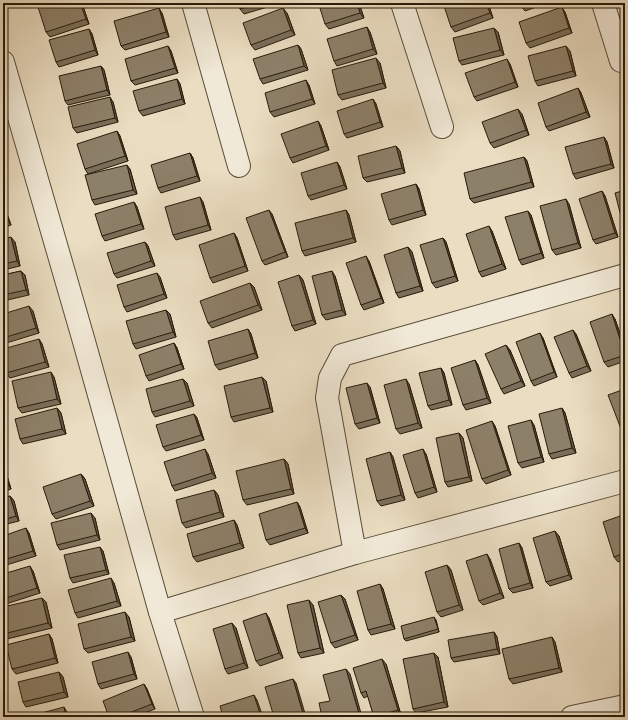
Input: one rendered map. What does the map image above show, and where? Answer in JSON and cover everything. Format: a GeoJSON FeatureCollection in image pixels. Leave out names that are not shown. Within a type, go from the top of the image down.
{"type":"FeatureCollection","features":[{"type":"Feature","properties":{"kind":"street"},"geometry":{"type":"LineString","coordinates":[[193,3],[239,166]]}},
{"type":"Feature","properties":{"kind":"street"},"geometry":{"type":"LineString","coordinates":[[402,3],[442,127]]}},
{"type":"Feature","properties":{"kind":"street"},"geometry":{"type":"LineString","coordinates":[[604,3],[621,61]]}},
{"type":"Feature","properties":{"kind":"street"},"geometry":{"type":"LineString","coordinates":[[3,62],[6,84],[83,338],[160,612],[193,717]]}},
{"type":"Feature","properties":{"kind":"street"},"geometry":{"type":"LineString","coordinates":[[355,553],[327,398],[330,378],[342,355],[625,275]]}},
{"type":"Feature","properties":{"kind":"street"},"geometry":{"type":"LineString","coordinates":[[160,612],[355,553],[625,481]]}},
{"type":"Feature","properties":{"kind":"street"},"geometry":{"type":"LineString","coordinates":[[572,717],[625,706]]}},
{"type":"Feature","properties":{"kind":"building"},"geometry":{"type":"Polygon","coordinates":[[[49,3],[80,3],[86,19],[46,32],[38,7],[49,3]]]}},
{"type":"Feature","properties":{"kind":"building"},"geometry":{"type":"Polygon","coordinates":[[[239,3],[261,3],[240,9],[239,3]]]}},
{"type":"Feature","properties":{"kind":"building"},"geometry":{"type":"Polygon","coordinates":[[[325,3],[357,3],[360,13],[325,24],[319,5],[325,3]]]}},
{"type":"Feature","properties":{"kind":"building"},"geometry":{"type":"Polygon","coordinates":[[[452,3],[486,3],[490,13],[451,27],[444,6],[452,3]]]}},
{"type":"Feature","properties":{"kind":"building"},"geometry":{"type":"Polygon","coordinates":[[[520,3],[530,3],[521,6],[520,3]]]}},
{"type":"Feature","properties":{"kind":"building"},"geometry":{"type":"Polygon","coordinates":[[[562,7],[569,28],[526,43],[519,22],[562,7]]]}},
{"type":"Feature","properties":{"kind":"building"},"geometry":{"type":"Polygon","coordinates":[[[159,8],[166,32],[121,46],[114,21],[159,8]]]}},
{"type":"Feature","properties":{"kind":"building"},"geometry":{"type":"Polygon","coordinates":[[[283,8],[291,30],[251,45],[243,23],[283,8]]]}},
{"type":"Feature","properties":{"kind":"building"},"geometry":{"type":"Polygon","coordinates":[[[367,27],[373,49],[334,61],[327,39],[367,27]]]}},
{"type":"Feature","properties":{"kind":"building"},"geometry":{"type":"Polygon","coordinates":[[[494,28],[500,50],[459,61],[453,38],[494,28]]]}},
{"type":"Feature","properties":{"kind":"building"},"geometry":{"type":"Polygon","coordinates":[[[89,29],[95,50],[56,62],[49,40],[89,29]]]}},
{"type":"Feature","properties":{"kind":"building"},"geometry":{"type":"Polygon","coordinates":[[[298,45],[304,66],[260,79],[253,59],[298,45]]]}},
{"type":"Feature","properties":{"kind":"building"},"geometry":{"type":"Polygon","coordinates":[[[168,46],[175,68],[131,81],[125,59],[168,46]]]}},
{"type":"Feature","properties":{"kind":"building"},"geometry":{"type":"Polygon","coordinates":[[[566,46],[573,71],[535,81],[528,56],[566,46]]]}},
{"type":"Feature","properties":{"kind":"building"},"geometry":{"type":"Polygon","coordinates":[[[376,58],[383,83],[338,95],[332,70],[376,58]]]}},
{"type":"Feature","properties":{"kind":"building"},"geometry":{"type":"Polygon","coordinates":[[[507,59],[515,82],[474,97],[465,73],[507,59]]]}},
{"type":"Feature","properties":{"kind":"building"},"geometry":{"type":"Polygon","coordinates":[[[101,66],[107,90],[65,101],[59,76],[101,66]]]}},
{"type":"Feature","properties":{"kind":"building"},"geometry":{"type":"Polygon","coordinates":[[[177,79],[182,99],[139,111],[133,91],[177,79]]]}},
{"type":"Feature","properties":{"kind":"building"},"geometry":{"type":"Polygon","coordinates":[[[306,80],[312,99],[270,112],[265,93],[306,80]]]}},
{"type":"Feature","properties":{"kind":"building"},"geometry":{"type":"Polygon","coordinates":[[[578,88],[586,112],[546,127],[538,103],[578,88]]]}},
{"type":"Feature","properties":{"kind":"building"},"geometry":{"type":"Polygon","coordinates":[[[110,97],[115,118],[73,128],[68,107],[110,97]]]}},
{"type":"Feature","properties":{"kind":"building"},"geometry":{"type":"Polygon","coordinates":[[[373,99],[380,122],[344,134],[337,111],[373,99]]]}},
{"type":"Feature","properties":{"kind":"building"},"geometry":{"type":"Polygon","coordinates":[[[518,109],[526,130],[490,143],[482,122],[518,109]]]}},
{"type":"Feature","properties":{"kind":"building"},"geometry":{"type":"Polygon","coordinates":[[[318,121],[326,146],[290,158],[281,134],[318,121]]]}},
{"type":"Feature","properties":{"kind":"building"},"geometry":{"type":"Polygon","coordinates":[[[117,131],[125,156],[85,169],[77,144],[117,131]]]}},
{"type":"Feature","properties":{"kind":"building"},"geometry":{"type":"Polygon","coordinates":[[[604,137],[611,164],[573,174],[565,147],[604,137]]]}},
{"type":"Feature","properties":{"kind":"building"},"geometry":{"type":"Polygon","coordinates":[[[396,146],[402,168],[363,178],[358,156],[396,146]]]}},
{"type":"Feature","properties":{"kind":"building"},"geometry":{"type":"Polygon","coordinates":[[[190,153],[197,176],[158,188],[151,165],[190,153]]]}},
{"type":"Feature","properties":{"kind":"building"},"geometry":{"type":"Polygon","coordinates":[[[524,157],[531,182],[470,199],[464,173],[524,157]]]}},
{"type":"Feature","properties":{"kind":"building"},"geometry":{"type":"Polygon","coordinates":[[[337,162],[344,185],[308,196],[301,173],[337,162]]]}},
{"type":"Feature","properties":{"kind":"building"},"geometry":{"type":"Polygon","coordinates":[[[127,165],[133,190],[92,200],[85,175],[127,165]]]}},
{"type":"Feature","properties":{"kind":"building"},"geometry":{"type":"Polygon","coordinates":[[[416,184],[423,210],[389,220],[381,194],[416,184]]]}},
{"type":"Feature","properties":{"kind":"building"},"geometry":{"type":"Polygon","coordinates":[[[625,190],[625,228],[624,228],[615,193],[625,190]]]}},
{"type":"Feature","properties":{"kind":"building"},"geometry":{"type":"Polygon","coordinates":[[[602,191],[615,233],[593,240],[579,199],[602,191]]]}},
{"type":"Feature","properties":{"kind":"building"},"geometry":{"type":"Polygon","coordinates":[[[200,197],[208,225],[173,235],[165,207],[200,197]]]}},
{"type":"Feature","properties":{"kind":"building"},"geometry":{"type":"Polygon","coordinates":[[[566,199],[578,243],[552,250],[540,206],[566,199]]]}},
{"type":"Feature","properties":{"kind":"building"},"geometry":{"type":"Polygon","coordinates":[[[134,202],[141,224],[102,236],[95,214],[134,202]]]}},
{"type":"Feature","properties":{"kind":"building"},"geometry":{"type":"Polygon","coordinates":[[[3,207],[8,220],[3,222],[3,207]]]}},
{"type":"Feature","properties":{"kind":"building"},"geometry":{"type":"Polygon","coordinates":[[[269,210],[285,252],[262,261],[246,218],[269,210]]]}},
{"type":"Feature","properties":{"kind":"building"},"geometry":{"type":"Polygon","coordinates":[[[346,210],[353,238],[302,251],[295,223],[346,210]]]}},
{"type":"Feature","properties":{"kind":"building"},"geometry":{"type":"Polygon","coordinates":[[[528,211],[541,253],[519,260],[505,217],[528,211]]]}},
{"type":"Feature","properties":{"kind":"building"},"geometry":{"type":"Polygon","coordinates":[[[489,226],[502,264],[479,272],[466,234],[489,226]]]}},
{"type":"Feature","properties":{"kind":"building"},"geometry":{"type":"Polygon","coordinates":[[[234,233],[245,266],[210,278],[199,245],[234,233]]]}},
{"type":"Feature","properties":{"kind":"building"},"geometry":{"type":"Polygon","coordinates":[[[11,237],[17,261],[3,264],[3,239],[11,237]]]}},
{"type":"Feature","properties":{"kind":"building"},"geometry":{"type":"Polygon","coordinates":[[[443,238],[455,276],[432,283],[420,245],[443,238]]]}},
{"type":"Feature","properties":{"kind":"building"},"geometry":{"type":"Polygon","coordinates":[[[145,242],[151,261],[114,274],[107,253],[145,242]]]}},
{"type":"Feature","properties":{"kind":"building"},"geometry":{"type":"Polygon","coordinates":[[[408,247],[420,286],[396,293],[384,255],[408,247]]]}},
{"type":"Feature","properties":{"kind":"building"},"geometry":{"type":"Polygon","coordinates":[[[366,256],[381,298],[361,305],[346,263],[366,256]]]}},
{"type":"Feature","properties":{"kind":"building"},"geometry":{"type":"Polygon","coordinates":[[[21,271],[26,290],[3,295],[3,275],[21,271]]]}},
{"type":"Feature","properties":{"kind":"building"},"geometry":{"type":"Polygon","coordinates":[[[332,271],[342,310],[322,315],[312,276],[332,271]]]}},
{"type":"Feature","properties":{"kind":"building"},"geometry":{"type":"Polygon","coordinates":[[[157,273],[164,294],[124,307],[117,285],[157,273]]]}},
{"type":"Feature","properties":{"kind":"building"},"geometry":{"type":"Polygon","coordinates":[[[299,275],[313,320],[292,326],[278,282],[299,275]]]}},
{"type":"Feature","properties":{"kind":"building"},"geometry":{"type":"Polygon","coordinates":[[[250,283],[258,305],[208,323],[200,301],[250,283]]]}},
{"type":"Feature","properties":{"kind":"building"},"geometry":{"type":"Polygon","coordinates":[[[29,306],[36,328],[3,338],[3,314],[29,306]]]}},
{"type":"Feature","properties":{"kind":"building"},"geometry":{"type":"Polygon","coordinates":[[[166,310],[173,332],[133,344],[126,321],[166,310]]]}},
{"type":"Feature","properties":{"kind":"building"},"geometry":{"type":"Polygon","coordinates":[[[625,312],[625,328],[620,314],[625,312]]]}},
{"type":"Feature","properties":{"kind":"building"},"geometry":{"type":"Polygon","coordinates":[[[612,314],[625,355],[604,362],[590,322],[612,314]]]}},
{"type":"Feature","properties":{"kind":"building"},"geometry":{"type":"Polygon","coordinates":[[[248,329],[255,353],[215,365],[208,341],[248,329]]]}},
{"type":"Feature","properties":{"kind":"building"},"geometry":{"type":"Polygon","coordinates":[[[573,330],[587,366],[569,373],[554,337],[573,330]]]}},
{"type":"Feature","properties":{"kind":"building"},"geometry":{"type":"Polygon","coordinates":[[[540,333],[554,372],[531,381],[516,342],[540,333]]]}},
{"type":"Feature","properties":{"kind":"building"},"geometry":{"type":"Polygon","coordinates":[[[39,339],[45,362],[6,373],[3,360],[3,349],[39,339]]]}},
{"type":"Feature","properties":{"kind":"building"},"geometry":{"type":"Polygon","coordinates":[[[174,343],[181,364],[146,376],[139,355],[174,343]]]}},
{"type":"Feature","properties":{"kind":"building"},"geometry":{"type":"Polygon","coordinates":[[[506,345],[521,381],[501,389],[485,354],[506,345]]]}},
{"type":"Feature","properties":{"kind":"building"},"geometry":{"type":"Polygon","coordinates":[[[475,360],[487,398],[463,405],[451,368],[475,360]]]}},
{"type":"Feature","properties":{"kind":"building"},"geometry":{"type":"Polygon","coordinates":[[[441,368],[449,400],[428,406],[419,373],[441,368]]]}},
{"type":"Feature","properties":{"kind":"building"},"geometry":{"type":"Polygon","coordinates":[[[51,372],[57,399],[18,408],[12,381],[51,372]]]}},
{"type":"Feature","properties":{"kind":"building"},"geometry":{"type":"Polygon","coordinates":[[[262,377],[270,408],[231,417],[224,386],[262,377]]]}},
{"type":"Feature","properties":{"kind":"building"},"geometry":{"type":"Polygon","coordinates":[[[183,379],[190,401],[152,412],[146,389],[183,379]]]}},
{"type":"Feature","properties":{"kind":"building"},"geometry":{"type":"Polygon","coordinates":[[[406,379],[418,423],[396,429],[384,385],[406,379]]]}},
{"type":"Feature","properties":{"kind":"building"},"geometry":{"type":"Polygon","coordinates":[[[367,383],[377,418],[355,424],[346,388],[367,383]]]}},
{"type":"Feature","properties":{"kind":"building"},"geometry":{"type":"Polygon","coordinates":[[[625,389],[625,433],[623,434],[608,395],[625,389]]]}},
{"type":"Feature","properties":{"kind":"building"},"geometry":{"type":"Polygon","coordinates":[[[57,408],[62,429],[20,439],[15,419],[57,408]]]}},
{"type":"Feature","properties":{"kind":"building"},"geometry":{"type":"Polygon","coordinates":[[[562,408],[572,448],[549,454],[539,414],[562,408]]]}},
{"type":"Feature","properties":{"kind":"building"},"geometry":{"type":"Polygon","coordinates":[[[194,414],[201,435],[163,447],[156,425],[194,414]]]}},
{"type":"Feature","properties":{"kind":"building"},"geometry":{"type":"Polygon","coordinates":[[[531,420],[541,457],[518,463],[508,426],[531,420]]]}},
{"type":"Feature","properties":{"kind":"building"},"geometry":{"type":"Polygon","coordinates":[[[492,421],[508,470],[482,479],[466,430],[492,421]]]}},
{"type":"Feature","properties":{"kind":"building"},"geometry":{"type":"Polygon","coordinates":[[[459,433],[469,477],[445,482],[436,438],[459,433]]]}},
{"type":"Feature","properties":{"kind":"building"},"geometry":{"type":"Polygon","coordinates":[[[205,449],[212,473],[172,486],[164,462],[205,449]]]}},
{"type":"Feature","properties":{"kind":"building"},"geometry":{"type":"Polygon","coordinates":[[[423,449],[434,487],[415,493],[403,455],[423,449]]]}},
{"type":"Feature","properties":{"kind":"building"},"geometry":{"type":"Polygon","coordinates":[[[390,452],[401,495],[377,501],[366,459],[390,452]]]}},
{"type":"Feature","properties":{"kind":"building"},"geometry":{"type":"Polygon","coordinates":[[[284,459],[291,489],[243,500],[236,471],[284,459]]]}},
{"type":"Feature","properties":{"kind":"building"},"geometry":{"type":"Polygon","coordinates":[[[3,468],[8,484],[3,486],[3,468]]]}},
{"type":"Feature","properties":{"kind":"building"},"geometry":{"type":"Polygon","coordinates":[[[81,474],[90,501],[52,514],[43,487],[81,474]]]}},
{"type":"Feature","properties":{"kind":"building"},"geometry":{"type":"Polygon","coordinates":[[[214,490],[220,512],[182,523],[176,500],[214,490]]]}},
{"type":"Feature","properties":{"kind":"building"},"geometry":{"type":"Polygon","coordinates":[[[10,496],[16,516],[3,520],[3,498],[10,496]]]}},
{"type":"Feature","properties":{"kind":"building"},"geometry":{"type":"Polygon","coordinates":[[[297,502],[305,528],[266,540],[259,514],[297,502]]]}},
{"type":"Feature","properties":{"kind":"building"},"geometry":{"type":"Polygon","coordinates":[[[91,513],[97,535],[57,545],[51,523],[91,513]]]}},
{"type":"Feature","properties":{"kind":"building"},"geometry":{"type":"Polygon","coordinates":[[[623,515],[625,520],[625,553],[614,557],[603,522],[623,515]]]}},
{"type":"Feature","properties":{"kind":"building"},"geometry":{"type":"Polygon","coordinates":[[[234,520],[240,543],[193,557],[187,534],[234,520]]]}},
{"type":"Feature","properties":{"kind":"building"},"geometry":{"type":"Polygon","coordinates":[[[26,528],[33,551],[3,560],[3,536],[26,528]]]}},
{"type":"Feature","properties":{"kind":"building"},"geometry":{"type":"Polygon","coordinates":[[[555,531],[569,575],[546,582],[533,538],[555,531]]]}},
{"type":"Feature","properties":{"kind":"building"},"geometry":{"type":"Polygon","coordinates":[[[519,543],[530,583],[509,589],[499,549],[519,543]]]}},
{"type":"Feature","properties":{"kind":"building"},"geometry":{"type":"Polygon","coordinates":[[[100,547],[106,570],[70,578],[64,555],[100,547]]]}},
{"type":"Feature","properties":{"kind":"building"},"geometry":{"type":"Polygon","coordinates":[[[487,554],[500,593],[479,601],[466,561],[487,554]]]}},
{"type":"Feature","properties":{"kind":"building"},"geometry":{"type":"Polygon","coordinates":[[[447,565],[459,605],[437,612],[425,572],[447,565]]]}},
{"type":"Feature","properties":{"kind":"building"},"geometry":{"type":"Polygon","coordinates":[[[30,566],[37,588],[3,599],[3,574],[30,566]]]}},
{"type":"Feature","properties":{"kind":"building"},"geometry":{"type":"Polygon","coordinates":[[[111,578],[117,601],[75,613],[68,590],[111,578]]]}},
{"type":"Feature","properties":{"kind":"building"},"geometry":{"type":"Polygon","coordinates":[[[380,584],[391,624],[368,630],[357,591],[380,584]]]}},
{"type":"Feature","properties":{"kind":"building"},"geometry":{"type":"Polygon","coordinates":[[[341,595],[355,635],[331,643],[318,602],[341,595]]]}},
{"type":"Feature","properties":{"kind":"building"},"geometry":{"type":"Polygon","coordinates":[[[42,598],[48,623],[3,634],[3,607],[42,598]]]}},
{"type":"Feature","properties":{"kind":"building"},"geometry":{"type":"Polygon","coordinates":[[[309,600],[320,648],[298,653],[287,605],[309,600]]]}},
{"type":"Feature","properties":{"kind":"building"},"geometry":{"type":"Polygon","coordinates":[[[125,612],[131,637],[84,649],[78,624],[125,612]]]}},
{"type":"Feature","properties":{"kind":"building"},"geometry":{"type":"Polygon","coordinates":[[[266,613],[279,653],[256,661],[243,621],[266,613]]]}},
{"type":"Feature","properties":{"kind":"building"},"geometry":{"type":"Polygon","coordinates":[[[434,617],[438,629],[404,639],[401,626],[434,617]]]}},
{"type":"Feature","properties":{"kind":"building"},"geometry":{"type":"Polygon","coordinates":[[[232,623],[244,663],[225,669],[213,629],[232,623]]]}},
{"type":"Feature","properties":{"kind":"building"},"geometry":{"type":"Polygon","coordinates":[[[494,632],[497,649],[451,658],[448,640],[494,632]]]}},
{"type":"Feature","properties":{"kind":"building"},"geometry":{"type":"Polygon","coordinates":[[[49,634],[55,658],[12,669],[6,645],[49,634]]]}},
{"type":"Feature","properties":{"kind":"building"},"geometry":{"type":"Polygon","coordinates":[[[552,637],[559,668],[509,679],[502,649],[552,637]]]}},
{"type":"Feature","properties":{"kind":"building"},"geometry":{"type":"Polygon","coordinates":[[[128,652],[134,674],[98,684],[92,662],[128,652]]]}},
{"type":"Feature","properties":{"kind":"building"},"geometry":{"type":"Polygon","coordinates":[[[434,653],[444,702],[413,709],[403,659],[434,653]]]}},
{"type":"Feature","properties":{"kind":"building"},"geometry":{"type":"Polygon","coordinates":[[[382,659],[398,710],[374,717],[366,691],[361,693],[353,668],[382,659]]]}},
{"type":"Feature","properties":{"kind":"building"},"geometry":{"type":"Polygon","coordinates":[[[346,669],[360,717],[322,717],[319,703],[330,701],[323,675],[346,669]]]}},
{"type":"Feature","properties":{"kind":"building"},"geometry":{"type":"Polygon","coordinates":[[[59,672],[64,692],[23,702],[18,682],[59,672]]]}},
{"type":"Feature","properties":{"kind":"building"},"geometry":{"type":"Polygon","coordinates":[[[293,679],[304,717],[274,717],[265,687],[293,679]]]}},
{"type":"Feature","properties":{"kind":"building"},"geometry":{"type":"Polygon","coordinates":[[[144,684],[152,704],[119,717],[109,717],[103,701],[144,684]]]}},
{"type":"Feature","properties":{"kind":"building"},"geometry":{"type":"Polygon","coordinates":[[[254,695],[261,717],[223,717],[220,706],[254,695]]]}},
{"type":"Feature","properties":{"kind":"building"},"geometry":{"type":"Polygon","coordinates":[[[64,707],[66,717],[27,717],[64,707]]]}}]}
